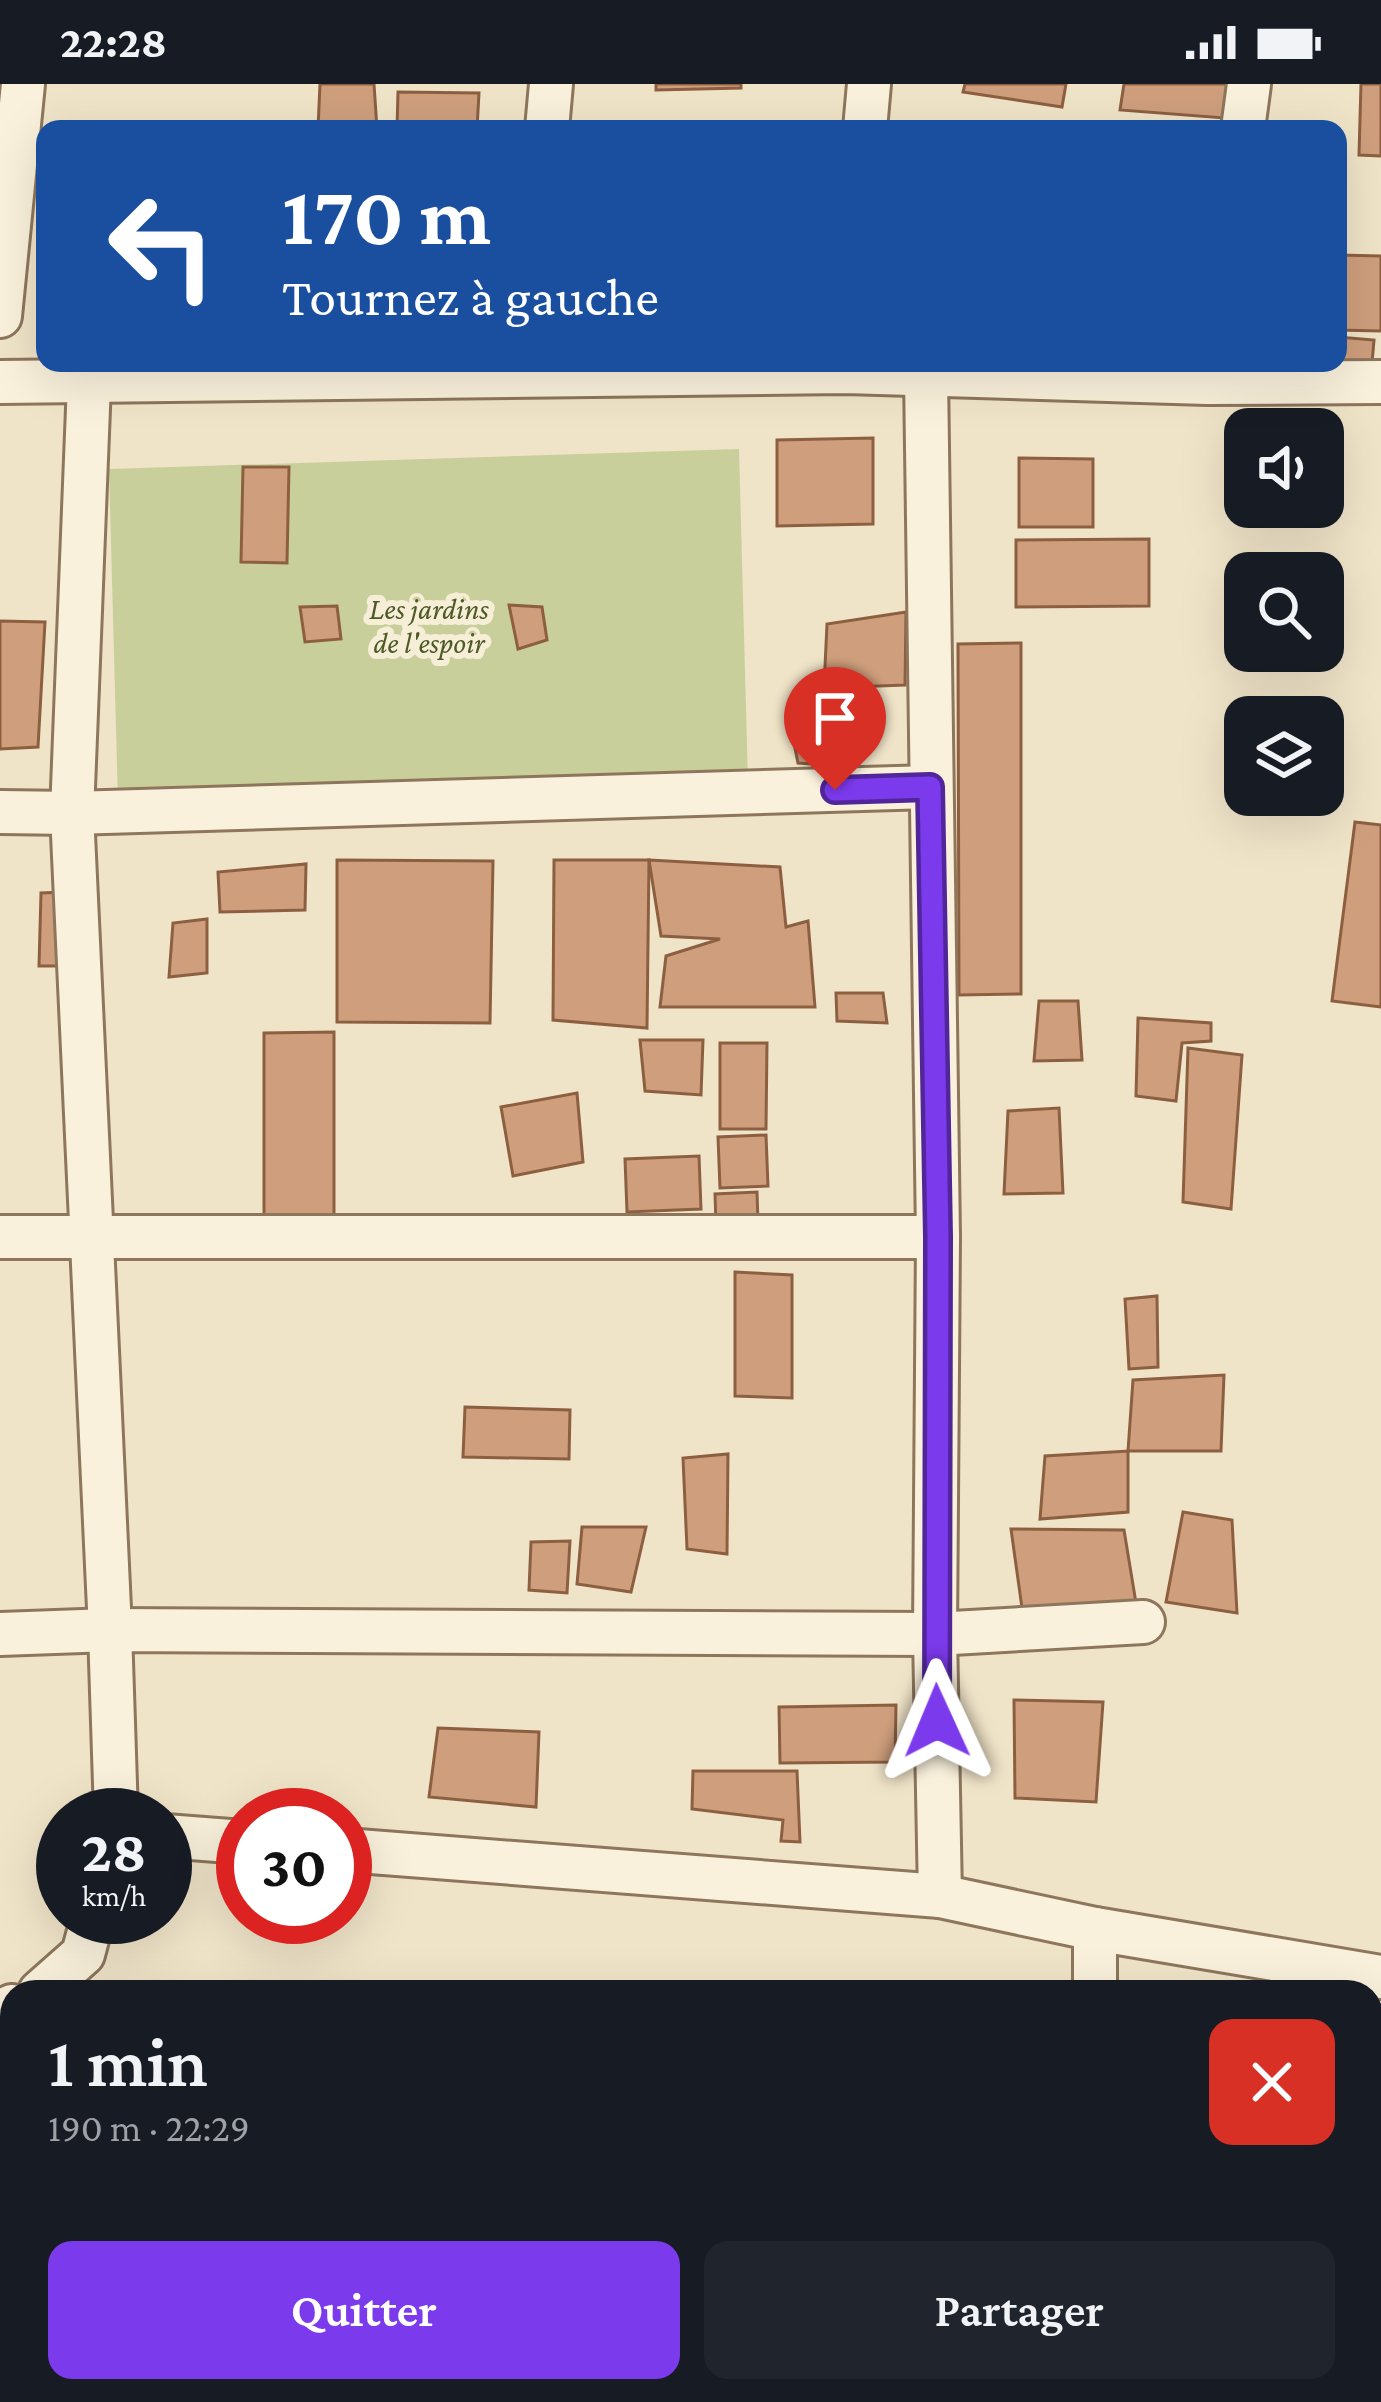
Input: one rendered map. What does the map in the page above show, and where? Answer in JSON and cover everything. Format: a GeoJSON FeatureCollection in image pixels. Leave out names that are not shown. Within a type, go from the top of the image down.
{"type":"FeatureCollection","features":[{"type":"Feature","properties":{"kind":"street"},"geometry":{"type":"LineString","coordinates":[[0,316],[23,84]]}},
{"type":"Feature","properties":{"kind":"street"},"geometry":{"type":"LineString","coordinates":[[548,120],[551,84]]}},
{"type":"Feature","properties":{"kind":"street"},"geometry":{"type":"LineString","coordinates":[[867,120],[869,84]]}},
{"type":"Feature","properties":{"kind":"street"},"geometry":{"type":"LineString","coordinates":[[1244,120],[1249,84]]}},
{"type":"Feature","properties":{"kind":"street"},"geometry":{"type":"LineString","coordinates":[[0,382],[455,372]]}},
{"type":"Feature","properties":{"kind":"street"},"geometry":{"type":"LineString","coordinates":[[896,372],[1208,373],[1381,382]]}},
{"type":"Feature","properties":{"kind":"street"},"geometry":{"type":"LineString","coordinates":[[926,375],[938,1237],[935,1634],[940,1896]]}},
{"type":"Feature","properties":{"kind":"street"},"geometry":{"type":"LineString","coordinates":[[88,383],[72,813],[115,1788]]}},
{"type":"Feature","properties":{"kind":"street"},"geometry":{"type":"LineString","coordinates":[[0,812],[930,787]]}},
{"type":"Feature","properties":{"kind":"street"},"geometry":{"type":"LineString","coordinates":[[0,1238],[938,1237]]}},
{"type":"Feature","properties":{"kind":"street"},"geometry":{"type":"LineString","coordinates":[[0,1634],[110,1630],[935,1634],[1143,1622]]}},
{"type":"Feature","properties":{"kind":"street"},"geometry":{"type":"LineString","coordinates":[[372,1852],[940,1896],[1095,1929],[1381,1977]]}},
{"type":"Feature","properties":{"kind":"street"},"geometry":{"type":"LineString","coordinates":[[1095,1929],[1095,1980]]}},
{"type":"Feature","properties":{"kind":"street"},"geometry":{"type":"LineString","coordinates":[[54,1980],[83,1954],[86,1944]]}},
{"type":"Feature","properties":{"kind":"green space","name":"Les jardins de l'espoir"},"geometry":{"type":"Polygon","coordinates":[[[739,449],[748,782],[118,803],[109,469],[739,449]]]}},
{"type":"Feature","properties":{"kind":"building"},"geometry":{"type":"Polygon","coordinates":[[[320,84],[374,84],[376,120],[318,120],[320,84]]]}},
{"type":"Feature","properties":{"kind":"building"},"geometry":{"type":"Polygon","coordinates":[[[656,84],[741,84],[741,88],[656,90],[656,84]]]}},
{"type":"Feature","properties":{"kind":"building"},"geometry":{"type":"Polygon","coordinates":[[[965,84],[1066,84],[1062,107],[963,92],[965,84]]]}},
{"type":"Feature","properties":{"kind":"building"},"geometry":{"type":"Polygon","coordinates":[[[1124,84],[1228,84],[1224,118],[1120,110],[1124,84]]]}},
{"type":"Feature","properties":{"kind":"building"},"geometry":{"type":"Polygon","coordinates":[[[1361,84],[1381,84],[1381,156],[1359,155],[1361,84]]]}},
{"type":"Feature","properties":{"kind":"building"},"geometry":{"type":"Polygon","coordinates":[[[398,92],[479,93],[478,120],[397,120],[398,92]]]}},
{"type":"Feature","properties":{"kind":"building"},"geometry":{"type":"Polygon","coordinates":[[[1347,255],[1381,256],[1381,331],[1347,330],[1347,255]]]}},
{"type":"Feature","properties":{"kind":"building"},"geometry":{"type":"Polygon","coordinates":[[[1347,338],[1374,340],[1372,363],[1347,361],[1347,338]]]}},
{"type":"Feature","properties":{"kind":"building"},"geometry":{"type":"Polygon","coordinates":[[[873,438],[873,524],[777,526],[777,440],[873,438]]]}},
{"type":"Feature","properties":{"kind":"building"},"geometry":{"type":"Polygon","coordinates":[[[1019,458],[1093,459],[1093,527],[1019,527],[1019,458]]]}},
{"type":"Feature","properties":{"kind":"building"},"geometry":{"type":"Polygon","coordinates":[[[243,467],[289,467],[287,563],[241,562],[243,467]]]}},
{"type":"Feature","properties":{"kind":"building"},"geometry":{"type":"Polygon","coordinates":[[[1149,539],[1149,606],[1016,607],[1016,540],[1149,539]]]}},
{"type":"Feature","properties":{"kind":"building"},"geometry":{"type":"Polygon","coordinates":[[[509,605],[542,607],[547,640],[518,649],[509,605]]]}},
{"type":"Feature","properties":{"kind":"building"},"geometry":{"type":"Polygon","coordinates":[[[337,606],[341,639],[305,642],[300,607],[337,606]]]}},
{"type":"Feature","properties":{"kind":"building"},"geometry":{"type":"Polygon","coordinates":[[[906,612],[905,685],[824,688],[827,624],[906,612]]]}},
{"type":"Feature","properties":{"kind":"building"},"geometry":{"type":"Polygon","coordinates":[[[0,621],[45,622],[38,747],[0,749],[0,621]]]}},
{"type":"Feature","properties":{"kind":"building"},"geometry":{"type":"Polygon","coordinates":[[[1021,643],[1021,994],[959,995],[958,644],[1021,643]]]}},
{"type":"Feature","properties":{"kind":"building"},"geometry":{"type":"Polygon","coordinates":[[[840,723],[840,766],[798,763],[790,724],[840,723]]]}},
{"type":"Feature","properties":{"kind":"building"},"geometry":{"type":"Polygon","coordinates":[[[1355,822],[1381,825],[1381,1007],[1332,1001],[1355,822]]]}},
{"type":"Feature","properties":{"kind":"building"},"geometry":{"type":"Polygon","coordinates":[[[337,860],[493,861],[490,1023],[337,1022],[337,860]]]}},
{"type":"Feature","properties":{"kind":"building"},"geometry":{"type":"Polygon","coordinates":[[[554,860],[649,860],[647,1028],[553,1020],[554,860]]]}},
{"type":"Feature","properties":{"kind":"building"},"geometry":{"type":"Polygon","coordinates":[[[649,860],[780,867],[786,927],[808,921],[815,1007],[660,1007],[666,956],[720,939],[661,936],[649,860]]]}},
{"type":"Feature","properties":{"kind":"building"},"geometry":{"type":"Polygon","coordinates":[[[306,864],[305,910],[220,912],[218,872],[306,864]]]}},
{"type":"Feature","properties":{"kind":"building"},"geometry":{"type":"Polygon","coordinates":[[[64,892],[65,966],[39,966],[41,893],[64,892]]]}},
{"type":"Feature","properties":{"kind":"building"},"geometry":{"type":"Polygon","coordinates":[[[207,919],[207,973],[169,977],[173,923],[207,919]]]}},
{"type":"Feature","properties":{"kind":"building"},"geometry":{"type":"Polygon","coordinates":[[[836,993],[883,993],[887,1023],[837,1021],[836,993]]]}},
{"type":"Feature","properties":{"kind":"building"},"geometry":{"type":"Polygon","coordinates":[[[1039,1001],[1078,1001],[1082,1060],[1034,1061],[1039,1001]]]}},
{"type":"Feature","properties":{"kind":"building"},"geometry":{"type":"Polygon","coordinates":[[[1138,1018],[1211,1023],[1211,1041],[1182,1043],[1176,1101],[1136,1096],[1138,1018]]]}},
{"type":"Feature","properties":{"kind":"building"},"geometry":{"type":"Polygon","coordinates":[[[334,1032],[334,1221],[264,1221],[264,1033],[334,1032]]]}},
{"type":"Feature","properties":{"kind":"building"},"geometry":{"type":"Polygon","coordinates":[[[640,1040],[703,1040],[701,1095],[645,1091],[640,1040]]]}},
{"type":"Feature","properties":{"kind":"building"},"geometry":{"type":"Polygon","coordinates":[[[720,1043],[767,1043],[766,1129],[720,1129],[720,1043]]]}},
{"type":"Feature","properties":{"kind":"building"},"geometry":{"type":"Polygon","coordinates":[[[1188,1048],[1242,1055],[1231,1209],[1183,1202],[1188,1048]]]}},
{"type":"Feature","properties":{"kind":"building"},"geometry":{"type":"Polygon","coordinates":[[[577,1093],[583,1162],[513,1176],[501,1107],[577,1093]]]}},
{"type":"Feature","properties":{"kind":"building"},"geometry":{"type":"Polygon","coordinates":[[[1059,1108],[1063,1193],[1004,1194],[1008,1111],[1059,1108]]]}},
{"type":"Feature","properties":{"kind":"building"},"geometry":{"type":"Polygon","coordinates":[[[766,1135],[768,1186],[720,1188],[718,1137],[766,1135]]]}},
{"type":"Feature","properties":{"kind":"building"},"geometry":{"type":"Polygon","coordinates":[[[699,1156],[701,1209],[627,1212],[625,1159],[699,1156]]]}},
{"type":"Feature","properties":{"kind":"building"},"geometry":{"type":"Polygon","coordinates":[[[757,1192],[758,1223],[716,1225],[715,1194],[757,1192]]]}},
{"type":"Feature","properties":{"kind":"building"},"geometry":{"type":"Polygon","coordinates":[[[735,1272],[792,1275],[792,1398],[735,1396],[735,1272]]]}},
{"type":"Feature","properties":{"kind":"building"},"geometry":{"type":"Polygon","coordinates":[[[1157,1296],[1158,1367],[1129,1369],[1125,1299],[1157,1296]]]}},
{"type":"Feature","properties":{"kind":"building"},"geometry":{"type":"Polygon","coordinates":[[[1224,1375],[1221,1451],[1128,1451],[1133,1380],[1224,1375]]]}},
{"type":"Feature","properties":{"kind":"building"},"geometry":{"type":"Polygon","coordinates":[[[465,1407],[570,1410],[569,1459],[463,1457],[465,1407]]]}},
{"type":"Feature","properties":{"kind":"building"},"geometry":{"type":"Polygon","coordinates":[[[1128,1451],[1128,1512],[1040,1519],[1045,1456],[1128,1451]]]}},
{"type":"Feature","properties":{"kind":"building"},"geometry":{"type":"Polygon","coordinates":[[[728,1454],[727,1554],[687,1549],[683,1458],[728,1454]]]}},
{"type":"Feature","properties":{"kind":"building"},"geometry":{"type":"Polygon","coordinates":[[[1183,1512],[1232,1520],[1237,1613],[1166,1602],[1183,1512]]]}},
{"type":"Feature","properties":{"kind":"building"},"geometry":{"type":"Polygon","coordinates":[[[582,1527],[646,1527],[631,1592],[577,1584],[582,1527]]]}},
{"type":"Feature","properties":{"kind":"building"},"geometry":{"type":"Polygon","coordinates":[[[1011,1529],[1124,1530],[1136,1603],[1022,1608],[1011,1529]]]}},
{"type":"Feature","properties":{"kind":"building"},"geometry":{"type":"Polygon","coordinates":[[[570,1541],[567,1593],[529,1590],[531,1542],[570,1541]]]}},
{"type":"Feature","properties":{"kind":"building"},"geometry":{"type":"Polygon","coordinates":[[[1014,1700],[1103,1702],[1096,1802],[1015,1798],[1014,1700]]]}},
{"type":"Feature","properties":{"kind":"building"},"geometry":{"type":"Polygon","coordinates":[[[896,1705],[895,1762],[780,1763],[779,1707],[896,1705]]]}},
{"type":"Feature","properties":{"kind":"building"},"geometry":{"type":"Polygon","coordinates":[[[438,1728],[539,1732],[536,1807],[429,1797],[438,1728]]]}},
{"type":"Feature","properties":{"kind":"building"},"geometry":{"type":"Polygon","coordinates":[[[693,1771],[797,1771],[800,1842],[781,1841],[783,1820],[692,1809],[693,1771]]]}},
{"type":"Feature","properties":{"kind":"route"},"geometry":{"type":"LineString","coordinates":[[835,790],[930,787],[938,1237],[937,1721]]}}]}
